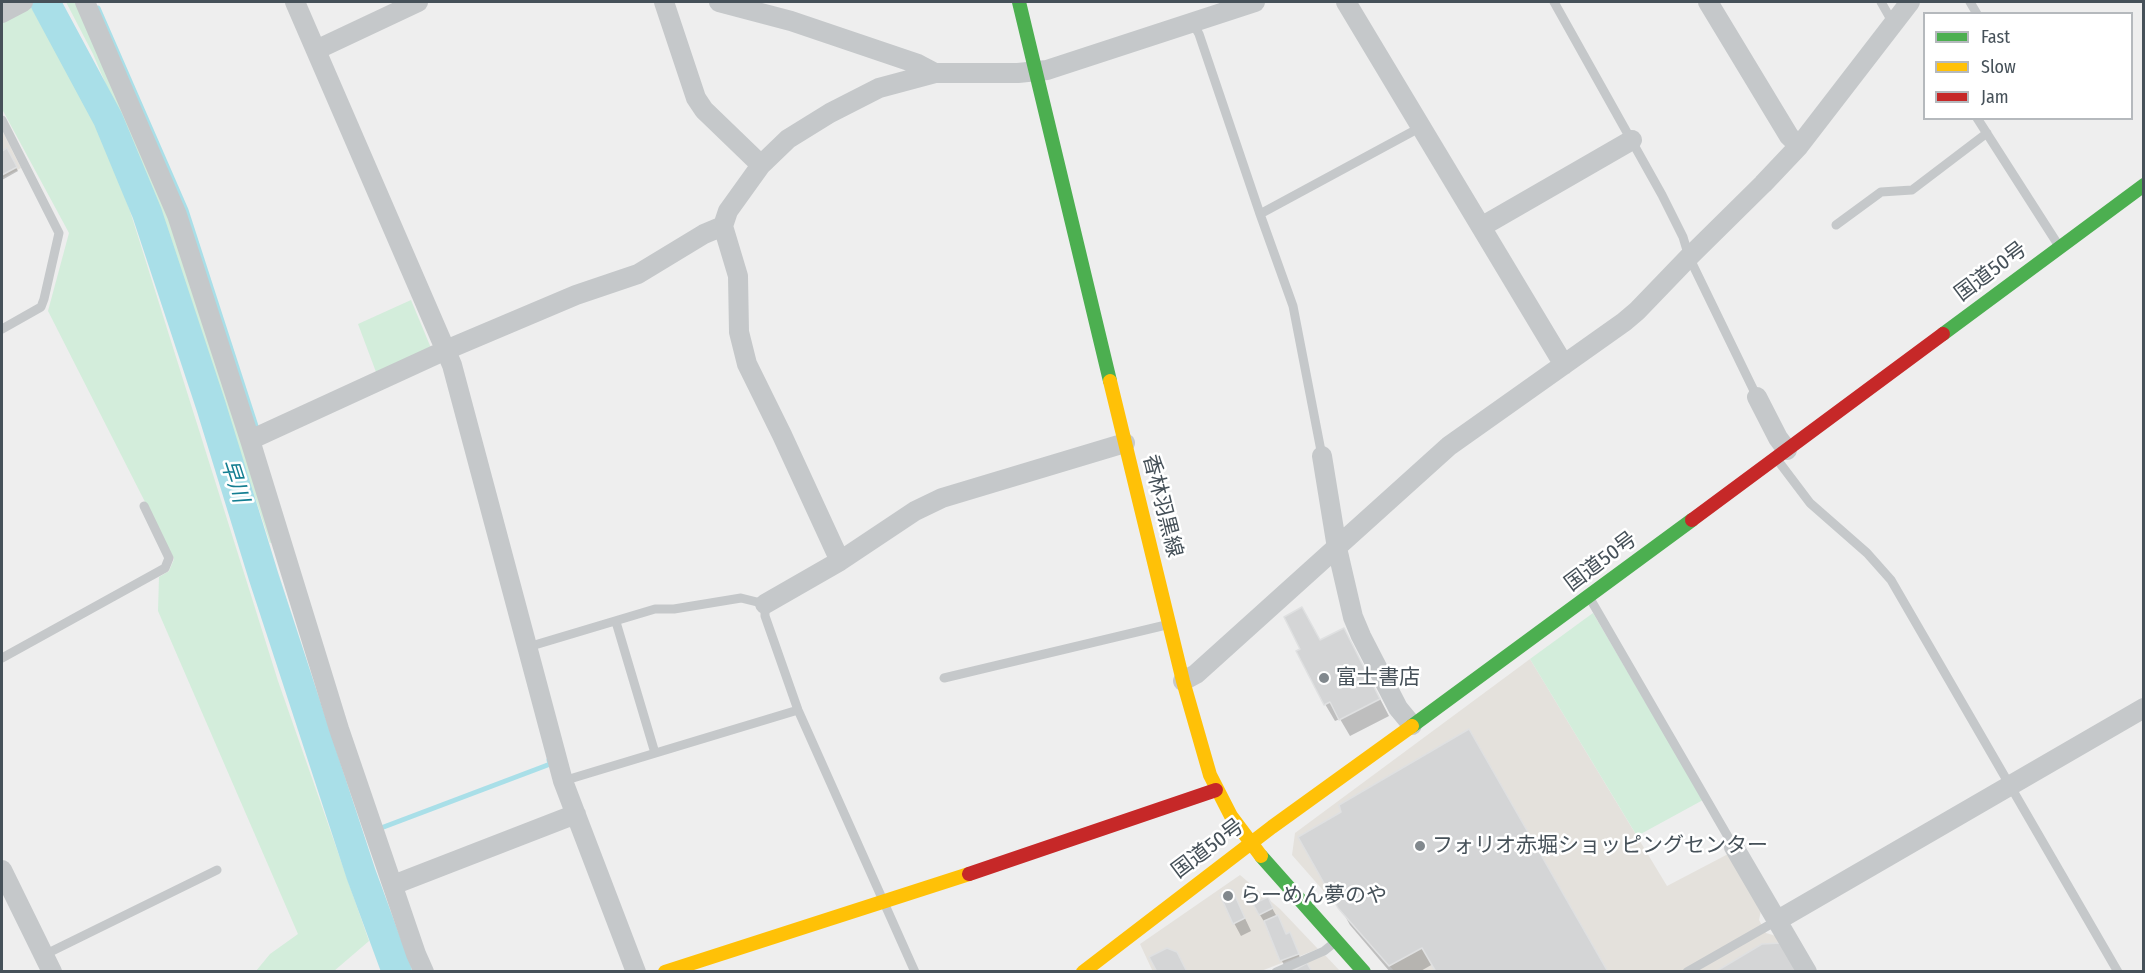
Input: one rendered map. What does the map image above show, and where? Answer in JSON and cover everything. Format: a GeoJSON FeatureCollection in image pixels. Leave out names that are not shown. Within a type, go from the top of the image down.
{"type":"FeatureCollection","features":[{"type":"Feature","properties":{"kind":"main road","name":"香林羽黒線"},"geometry":{"type":"LineString","coordinates":[[1019,2],[1125,443],[1206,763],[1216,790],[1250,843],[1364,972]]}},
{"type":"Feature","properties":{"kind":"main road","name":"国道50号"},"geometry":{"type":"LineString","coordinates":[[1083,972],[1250,843],[1589,597],[2144,185]]}},
{"type":"Feature","properties":{"kind":"main road"},"geometry":{"type":"LineString","coordinates":[[665,972],[685,969],[884,901],[1038,852],[1216,790]]}},
{"type":"Feature","properties":{"kind":"street"},"geometry":{"type":"LineString","coordinates":[[2,13],[23,2]]}},
{"type":"Feature","properties":{"kind":"street"},"geometry":{"type":"LineString","coordinates":[[85,2],[177,215],[250,440],[339,729],[424,972]]}},
{"type":"Feature","properties":{"kind":"street"},"geometry":{"type":"LineString","coordinates":[[295,2],[452,365],[563,781],[636,972]]}},
{"type":"Feature","properties":{"kind":"street"},"geometry":{"type":"LineString","coordinates":[[316,50],[418,2]]}},
{"type":"Feature","properties":{"kind":"street"},"geometry":{"type":"LineString","coordinates":[[664,2],[696,98],[704,110],[761,165]]}},
{"type":"Feature","properties":{"kind":"street"},"geometry":{"type":"LineString","coordinates":[[719,2],[791,21],[918,64],[934,73]]}},
{"type":"Feature","properties":{"kind":"street"},"geometry":{"type":"LineString","coordinates":[[840,561],[744,355],[739,332],[738,276],[723,226],[728,211],[761,165],[788,139],[851,101],[879,88],[934,73],[1047,70],[1255,2]]}},
{"type":"Feature","properties":{"kind":"street"},"geometry":{"type":"LineString","coordinates":[[1346,2],[1564,365]]}},
{"type":"Feature","properties":{"kind":"street"},"geometry":{"type":"LineString","coordinates":[[1708,2],[1789,136],[1799,146]]}},
{"type":"Feature","properties":{"kind":"street"},"geometry":{"type":"LineString","coordinates":[[1184,681],[1196,674],[1449,446],[1624,322],[1799,146],[1910,2]]}},
{"type":"Feature","properties":{"kind":"street"},"geometry":{"type":"LineString","coordinates":[[1480,226],[1632,140]]}},
{"type":"Feature","properties":{"kind":"street"},"geometry":{"type":"LineString","coordinates":[[250,440],[446,350],[576,295],[638,274],[704,234],[723,226]]}},
{"type":"Feature","properties":{"kind":"street"},"geometry":{"type":"LineString","coordinates":[[1757,397],[1778,438],[1781,454]]}},
{"type":"Feature","properties":{"kind":"street"},"geometry":{"type":"LineString","coordinates":[[765,604],[840,561],[915,511],[942,498],[1125,443]]}},
{"type":"Feature","properties":{"kind":"street"},"geometry":{"type":"LineString","coordinates":[[1322,456],[1337,548],[1353,617],[1398,708],[1412,725]]}},
{"type":"Feature","properties":{"kind":"street"},"geometry":{"type":"LineString","coordinates":[[1778,920],[2144,708]]}},
{"type":"Feature","properties":{"kind":"street"},"geometry":{"type":"LineString","coordinates":[[393,885],[576,814]]}},
{"type":"Feature","properties":{"kind":"street"},"geometry":{"type":"LineString","coordinates":[[1734,847],[1807,972]]}},
{"type":"Feature","properties":{"kind":"street"},"geometry":{"type":"LineString","coordinates":[[2,870],[48,963]]}},
{"type":"Feature","properties":{"kind":"lane"},"geometry":{"type":"LineString","coordinates":[[1554,2],[1662,195],[1683,237],[1689,257],[1757,397]]}},
{"type":"Feature","properties":{"kind":"lane"},"geometry":{"type":"LineString","coordinates":[[1881,2],[1893,22]]}},
{"type":"Feature","properties":{"kind":"lane"},"geometry":{"type":"LineString","coordinates":[[1192,22],[1199,34],[1293,306],[1322,456]]}},
{"type":"Feature","properties":{"kind":"lane"},"geometry":{"type":"LineString","coordinates":[[2,120],[59,233],[44,299],[40,307],[2,329]]}},
{"type":"Feature","properties":{"kind":"lane"},"geometry":{"type":"LineString","coordinates":[[1978,120],[2059,247]]}},
{"type":"Feature","properties":{"kind":"lane"},"geometry":{"type":"LineString","coordinates":[[1260,214],[1420,128]]}},
{"type":"Feature","properties":{"kind":"lane"},"geometry":{"type":"LineString","coordinates":[[1836,225],[1881,192],[1911,190],[1987,133]]}},
{"type":"Feature","properties":{"kind":"lane"},"geometry":{"type":"LineString","coordinates":[[1781,454],[1810,503],[1867,553],[1891,580],[2118,972]]}},
{"type":"Feature","properties":{"kind":"lane"},"geometry":{"type":"LineString","coordinates":[[2,658],[165,568],[169,558],[144,506]]}},
{"type":"Feature","properties":{"kind":"lane"},"geometry":{"type":"LineString","coordinates":[[1589,597],[1734,847]]}},
{"type":"Feature","properties":{"kind":"lane"},"geometry":{"type":"LineString","coordinates":[[527,648],[655,609],[674,609],[741,598],[765,604],[765,616],[798,710],[915,972]]}},
{"type":"Feature","properties":{"kind":"lane"},"geometry":{"type":"LineString","coordinates":[[616,622],[655,753]]}},
{"type":"Feature","properties":{"kind":"lane"},"geometry":{"type":"LineString","coordinates":[[944,678],[1170,624]]}},
{"type":"Feature","properties":{"kind":"lane"},"geometry":{"type":"LineString","coordinates":[[563,781],[798,710]]}},
{"type":"Feature","properties":{"kind":"lane"},"geometry":{"type":"LineString","coordinates":[[48,963],[217,870]]}},
{"type":"Feature","properties":{"kind":"lane"},"geometry":{"type":"LineString","coordinates":[[1687,972],[1778,920]]}},
{"type":"Feature","properties":{"kind":"lane"},"geometry":{"type":"LineString","coordinates":[[1276,972],[1324,951],[1336,941]]}},
{"type":"Feature","properties":{"kind":"shaded area"},"geometry":{"type":"Polygon","coordinates":[[[2,130],[21,168],[2,178],[2,130]]]}},
{"type":"Feature","properties":{"kind":"shaded area"},"geometry":{"type":"Polygon","coordinates":[[[1530,659],[1667,886],[1730,853],[1762,906],[1759,920],[1766,933],[1783,938],[1802,971],[1394,971],[1292,855],[1295,833],[1530,659]]]}},
{"type":"Feature","properties":{"kind":"shaded area"},"geometry":{"type":"Polygon","coordinates":[[[1240,875],[1280,909],[1318,949],[1261,971],[1153,972],[1140,944],[1240,875]]]}},
{"type":"Feature","properties":{"kind":"shaded area"},"geometry":{"type":"Polygon","coordinates":[[[1324,954],[1340,971],[1279,972],[1324,954]]]}},
{"type":"Feature","properties":{"kind":"green space"},"geometry":{"type":"Polygon","coordinates":[[[66,2],[79,2],[174,220],[278,541],[270,543],[168,232],[93,54],[66,2]]]}},
{"type":"Feature","properties":{"kind":"green space"},"geometry":{"type":"Polygon","coordinates":[[[30,5],[87,106],[109,154],[130,211],[278,681],[369,941],[334,971],[256,971],[270,954],[298,934],[158,611],[159,577],[169,571],[174,559],[48,311],[69,233],[2,109],[2,22],[30,5]]]}},
{"type":"Feature","properties":{"kind":"green space"},"geometry":{"type":"Polygon","coordinates":[[[411,300],[431,348],[376,372],[358,324],[411,300]]]}},
{"type":"Feature","properties":{"kind":"green space"},"geometry":{"type":"Polygon","coordinates":[[[1593,613],[1703,800],[1637,836],[1530,659],[1593,613]]]}},
{"type":"Feature","properties":{"kind":"building"},"geometry":{"type":"Polygon","coordinates":[[[7,148],[17,167],[2,175],[2,151],[7,148]]]}},
{"type":"Feature","properties":{"kind":"building"},"geometry":{"type":"Polygon","coordinates":[[[1302,607],[1320,640],[1344,628],[1380,699],[1339,720],[1330,702],[1324,705],[1296,651],[1300,649],[1284,617],[1302,607]]]}},
{"type":"Feature","properties":{"kind":"building","name":"フォリオ赤堀ショッピングセンター"},"geometry":{"type":"Polygon","coordinates":[[[1469,729],[1608,972],[1436,972],[1422,948],[1389,966],[1338,908],[1298,837],[1341,812],[1339,805],[1469,729]]]}},
{"type":"Feature","properties":{"kind":"building"},"geometry":{"type":"Polygon","coordinates":[[[1232,889],[1245,918],[1233,924],[1220,895],[1232,889]]]}},
{"type":"Feature","properties":{"kind":"building"},"geometry":{"type":"Polygon","coordinates":[[[1268,897],[1273,908],[1259,915],[1253,904],[1268,897]]]}},
{"type":"Feature","properties":{"kind":"building"},"geometry":{"type":"Polygon","coordinates":[[[1278,915],[1286,934],[1290,932],[1299,954],[1280,961],[1264,921],[1278,915]]]}},
{"type":"Feature","properties":{"kind":"building"},"geometry":{"type":"Polygon","coordinates":[[[1781,943],[1797,972],[1715,972],[1762,944],[1781,943]]]}},
{"type":"Feature","properties":{"kind":"building"},"geometry":{"type":"Polygon","coordinates":[[[1167,948],[1177,952],[1187,972],[1157,972],[1149,957],[1167,948]]]}},
{"type":"Feature","properties":{"kind":"building"},"geometry":{"type":"Polygon","coordinates":[[[1307,963],[1312,972],[1291,972],[1307,963]]]}},
{"type":"Feature","properties":{"kind":"waterway","name":"早川"},"geometry":{"type":"LineString","coordinates":[[45,2],[108,119],[147,213],[361,874],[397,972]]}},
{"type":"Feature","properties":{"kind":"waterway"},"geometry":{"type":"LineString","coordinates":[[98,8],[186,210],[256,426]]}},
{"type":"Feature","properties":{"kind":"waterway"},"geometry":{"type":"LineString","coordinates":[[381,828],[550,764],[549,760]]}},
{"type":"Feature","properties":{"kind":"waterway"},"geometry":{"type":"LineString","coordinates":[[361,874],[370,870]]}},
{"type":"Feature","properties":{"kind":"traffic: fast"},"geometry":{"type":"LineString","coordinates":[[1019,2],[1110,381]]}},
{"type":"Feature","properties":{"kind":"traffic: fast"},"geometry":{"type":"LineString","coordinates":[[1943,334],[2144,185]]}},
{"type":"Feature","properties":{"kind":"traffic: fast"},"geometry":{"type":"LineString","coordinates":[[1412,726],[1692,520]]}},
{"type":"Feature","properties":{"kind":"traffic: fast"},"geometry":{"type":"LineString","coordinates":[[1261,856],[1364,972]]}},
{"type":"Feature","properties":{"kind":"traffic: slow"},"geometry":{"type":"LineString","coordinates":[[1110,381],[1183,681],[1210,775],[1231,816],[1261,856]]}},
{"type":"Feature","properties":{"kind":"traffic: slow"},"geometry":{"type":"LineString","coordinates":[[1083,972],[1272,827],[1412,726]]}},
{"type":"Feature","properties":{"kind":"traffic: slow"},"geometry":{"type":"LineString","coordinates":[[665,972],[969,874]]}},
{"type":"Feature","properties":{"kind":"traffic: jam"},"geometry":{"type":"LineString","coordinates":[[1692,520],[1943,334]]}},
{"type":"Feature","properties":{"kind":"traffic: jam"},"geometry":{"type":"LineString","coordinates":[[969,874],[1216,790]]}},
{"type":"Feature","properties":{"kind":"place","name":"富士書店"},"geometry":{"type":"Point","coordinates":[1324,678]}},
{"type":"Feature","properties":{"kind":"place","name":"フォリオ赤堀ショッピングセンター"},"geometry":{"type":"Point","coordinates":[1420,846]}},
{"type":"Feature","properties":{"kind":"place","name":"らーめん夢のや"},"geometry":{"type":"Point","coordinates":[1228,896]}}]}
